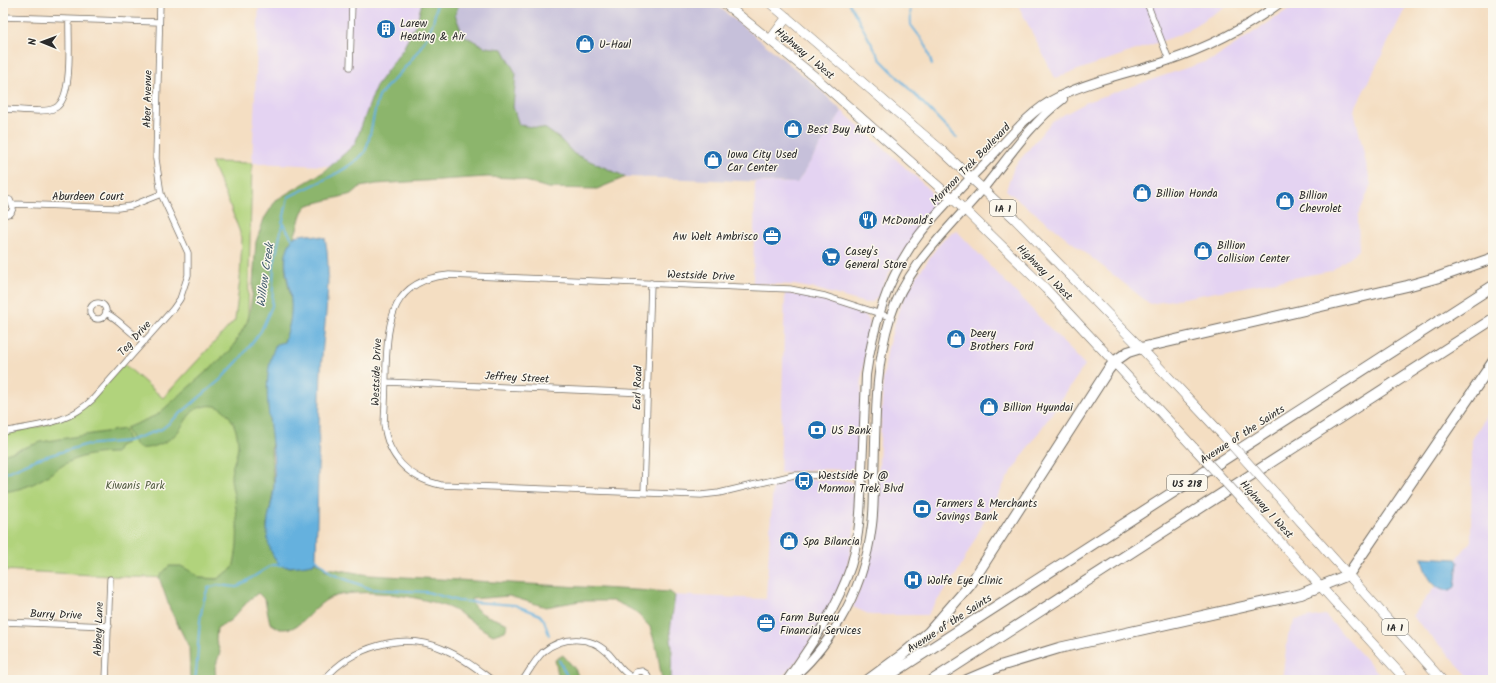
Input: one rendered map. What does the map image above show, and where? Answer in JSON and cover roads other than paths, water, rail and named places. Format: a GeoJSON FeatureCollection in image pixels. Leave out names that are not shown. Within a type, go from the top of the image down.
{"type":"FeatureCollection","features":[{"type":"Feature","properties":{"kind":"highway"},"geometry":{"type":"LineString","coordinates":[[868,680],[902,655],[929,632],[970,585],[1115,361],[1128,352],[1407,286],[1439,277],[1493,258]]}},
{"type":"Feature","properties":{"kind":"highway","name":"Avenue of the Saints"},"geometry":{"type":"LineString","coordinates":[[882,680],[1493,286]]}},
{"type":"Feature","properties":{"kind":"highway","name":"US 218"},"geometry":{"type":"LineString","coordinates":[[933,680],[1493,319]]}},
{"type":"Feature","properties":{"kind":"highway"},"geometry":{"type":"LineString","coordinates":[[967,680],[1000,666],[1059,648],[1301,594],[1321,587],[1348,574],[1493,362]]}},
{"type":"Feature","properties":{"kind":"main road","name":"Highway 1 West"},"geometry":{"type":"LineString","coordinates":[[724,3],[814,76],[953,198],[1046,289],[1115,361],[1321,587]]}},
{"type":"Feature","properties":{"kind":"main road","name":"Highway 1 West"},"geometry":{"type":"LineString","coordinates":[[770,3],[939,148],[1043,247],[1219,431],[1348,574]]}},
{"type":"Feature","properties":{"kind":"main road","name":"Mormon Trek Boulevard"},"geometry":{"type":"LineString","coordinates":[[788,680],[825,623],[845,581],[853,558],[859,527],[866,375],[869,353],[879,313],[898,269],[915,241],[1005,142],[1046,104],[1075,90],[1169,60],[1236,29],[1280,3]]}},
{"type":"Feature","properties":{"kind":"main road"},"geometry":{"type":"LineString","coordinates":[[770,40],[787,17]]}},
{"type":"Feature","properties":{"kind":"main road","name":"Mormon Trek Boulevard"},"geometry":{"type":"LineString","coordinates":[[788,680],[809,662],[822,647],[842,617],[856,590],[863,568],[872,524],[879,381],[884,345],[890,317],[902,290],[922,258],[982,190],[1037,123],[1075,90]]}},
{"type":"Feature","properties":{"kind":"main road","name":"IA 1"},"geometry":{"type":"LineString","coordinates":[[1348,574],[1442,680]]}},
{"type":"Feature","properties":{"kind":"main road","name":"IA 1"},"geometry":{"type":"LineString","coordinates":[[1321,587],[1406,680]]}},
{"type":"Feature","properties":{"kind":"street","name":"Aber Avenue"},"geometry":{"type":"LineString","coordinates":[[160,3],[156,159],[161,194]]}},
{"type":"Feature","properties":{"kind":"street"},"geometry":{"type":"LineString","coordinates":[[350,67],[352,3]]}},
{"type":"Feature","properties":{"kind":"street"},"geometry":{"type":"LineString","coordinates":[[1147,3],[1169,60]]}},
{"type":"Feature","properties":{"kind":"street"},"geometry":{"type":"LineString","coordinates":[[3,17],[159,22]]}},
{"type":"Feature","properties":{"kind":"street"},"geometry":{"type":"LineString","coordinates":[[3,109],[50,110],[60,104],[67,90],[69,20]]}},
{"type":"Feature","properties":{"kind":"street","name":"Aburdeen Court"},"geometry":{"type":"LineString","coordinates":[[3,198],[10,200],[13,204],[118,208],[131,206],[161,194]]}},
{"type":"Feature","properties":{"kind":"street","name":"Teg Drive"},"geometry":{"type":"LineString","coordinates":[[3,432],[42,426],[72,415],[93,399],[173,309],[185,287],[188,275],[188,253],[161,194]]}},
{"type":"Feature","properties":{"kind":"street"},"geometry":{"type":"LineString","coordinates":[[3,215],[11,213],[13,204]]}},
{"type":"Feature","properties":{"kind":"street","name":"Westside Drive"},"geometry":{"type":"LineString","coordinates":[[874,476],[794,475],[719,493],[701,494],[441,485],[420,478],[399,462],[388,444],[384,424],[387,335],[391,316],[402,297],[418,282],[428,278],[449,275],[795,290],[825,296],[890,317]]}},
{"type":"Feature","properties":{"kind":"street","name":"Earl Road"},"geometry":{"type":"LineString","coordinates":[[644,493],[651,283]]}},
{"type":"Feature","properties":{"kind":"street"},"geometry":{"type":"LineString","coordinates":[[106,312],[116,317],[136,335],[146,340]]}},
{"type":"Feature","properties":{"kind":"street","name":"Jeffrey Street"},"geometry":{"type":"LineString","coordinates":[[386,382],[647,393]]}},
{"type":"Feature","properties":{"kind":"street","name":"Abbey Lane"},"geometry":{"type":"LineString","coordinates":[[106,680],[110,579]]}},
{"type":"Feature","properties":{"kind":"street","name":"Burry Drive"},"geometry":{"type":"LineString","coordinates":[[3,622],[108,626]]}},
{"type":"Feature","properties":{"kind":"street"},"geometry":{"type":"LineString","coordinates":[[523,680],[543,652],[563,641],[575,639],[600,647],[608,653],[624,672],[632,678],[636,672],[642,671],[647,674],[649,680]]}},
{"type":"Feature","properties":{"kind":"street"},"geometry":{"type":"LineString","coordinates":[[324,680],[340,664],[365,650],[390,642],[420,643],[443,648],[492,680]]}},
{"type":"Feature","properties":{"kind":"water"},"geometry":{"type":"Polygon","coordinates":[[[306,234],[325,238],[328,269],[327,304],[320,395],[316,560],[313,564],[286,567],[280,565],[274,557],[269,547],[267,534],[274,486],[273,451],[267,396],[268,378],[270,361],[276,344],[284,342],[291,317],[291,302],[286,268],[287,252],[295,236],[306,234]]]}},
{"type":"Feature","properties":{"kind":"water"},"geometry":{"type":"Polygon","coordinates":[[[1422,557],[1456,559],[1458,562],[1455,587],[1449,590],[1443,590],[1437,587],[1428,577],[1422,557]]]}},
{"type":"Feature","properties":{"kind":"waterway","name":"Willow Creek"},"geometry":{"type":"LineString","coordinates":[[3,474],[37,459],[85,445],[128,441],[162,429],[220,380],[239,360],[261,331],[272,306],[274,264],[288,197],[339,172],[357,160],[364,153],[368,143],[379,97],[412,59],[424,41],[433,22],[436,3]]}},
{"type":"Feature","properties":{"kind":"waterway"},"geometry":{"type":"LineString","coordinates":[[849,3],[880,59],[957,138]]}},
{"type":"Feature","properties":{"kind":"waterway"},"geometry":{"type":"LineString","coordinates":[[910,3],[911,25],[926,45],[932,65]]}},
{"type":"Feature","properties":{"kind":"waterway"},"geometry":{"type":"LineString","coordinates":[[282,222],[293,240]]}},
{"type":"Feature","properties":{"kind":"waterway"},"geometry":{"type":"LineString","coordinates":[[315,558],[332,574],[371,589],[427,592],[458,601],[515,605],[540,615],[544,620],[549,635]]}},
{"type":"Feature","properties":{"kind":"waterway"},"geometry":{"type":"LineString","coordinates":[[195,680],[200,622],[204,599],[208,588],[218,585],[237,587],[272,565],[282,565]]}},
{"type":"Feature","properties":{"kind":"waterway"},"geometry":{"type":"LineString","coordinates":[[559,660],[569,680]]}},
{"type":"Feature","properties":{"kind":"place","name":"Larew Heating & Air"},"geometry":{"type":"Point","coordinates":[386,29]}},
{"type":"Feature","properties":{"kind":"place","name":"U-Haul"},"geometry":{"type":"Point","coordinates":[585,44]}},
{"type":"Feature","properties":{"kind":"place","name":"Best Buy Auto"},"geometry":{"type":"Point","coordinates":[793,129]}},
{"type":"Feature","properties":{"kind":"place","name":"Iowa City Used Car Center"},"geometry":{"type":"Point","coordinates":[713,160]}},
{"type":"Feature","properties":{"kind":"place","name":"Billion Honda"},"geometry":{"type":"Point","coordinates":[1142,193]}},
{"type":"Feature","properties":{"kind":"place","name":"Billion Chevrolet"},"geometry":{"type":"Point","coordinates":[1285,201]}},
{"type":"Feature","properties":{"kind":"place","name":"McDonald's"},"geometry":{"type":"Point","coordinates":[868,220]}},
{"type":"Feature","properties":{"kind":"place","name":"Aw Welt Ambrisco"},"geometry":{"type":"Point","coordinates":[772,236]}},
{"type":"Feature","properties":{"kind":"place","name":"Billion Collision Center"},"geometry":{"type":"Point","coordinates":[1203,251]}},
{"type":"Feature","properties":{"kind":"place","name":"Casey's General Store"},"geometry":{"type":"Point","coordinates":[831,257]}},
{"type":"Feature","properties":{"kind":"place","name":"Deery Brothers Ford"},"geometry":{"type":"Point","coordinates":[956,339]}},
{"type":"Feature","properties":{"kind":"place","name":"Billion Hyundai"},"geometry":{"type":"Point","coordinates":[989,407]}},
{"type":"Feature","properties":{"kind":"place","name":"US Bank"},"geometry":{"type":"Point","coordinates":[817,430]}},
{"type":"Feature","properties":{"kind":"place","name":"Westside Dr @ Mormon Trek Blvd"},"geometry":{"type":"Point","coordinates":[804,481]}},
{"type":"Feature","properties":{"kind":"place","name":"Farmers & Merchants Savings Bank"},"geometry":{"type":"Point","coordinates":[922,509]}},
{"type":"Feature","properties":{"kind":"place","name":"Spa Bilancia"},"geometry":{"type":"Point","coordinates":[789,541]}},
{"type":"Feature","properties":{"kind":"place","name":"Wolfe Eye Clinic"},"geometry":{"type":"Point","coordinates":[913,580]}},
{"type":"Feature","properties":{"kind":"place","name":"Farm Bureau Financial Services"},"geometry":{"type":"Point","coordinates":[766,623]}},
{"type":"Feature","properties":{"kind":"park label","name":"Kiwanis Park"},"geometry":{"type":"Point","coordinates":[135,485]}}]}
